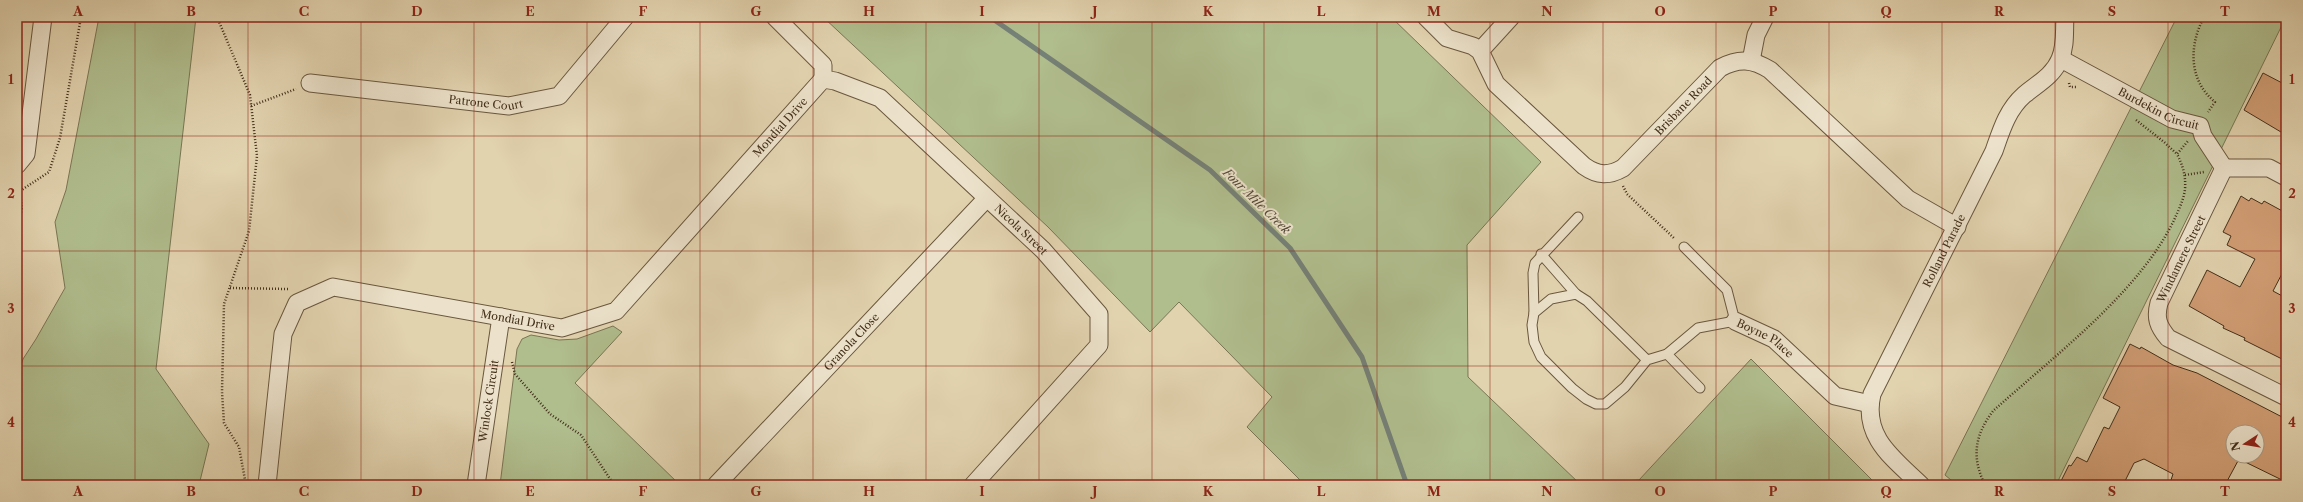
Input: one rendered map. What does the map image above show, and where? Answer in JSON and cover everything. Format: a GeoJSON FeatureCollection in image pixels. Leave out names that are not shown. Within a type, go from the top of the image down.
{"type":"FeatureCollection","features":[{"type":"Feature","properties":{"kind":"street"},"geometry":{"type":"LineString","coordinates":[[17,165],[26,154],[43,17]]}},
{"type":"Feature","properties":{"kind":"street","name":"Patrone Court"},"geometry":{"type":"LineString","coordinates":[[310,83],[509,106],[559,96],[625,17]]}},
{"type":"Feature","properties":{"kind":"street"},"geometry":{"type":"LineString","coordinates":[[775,17],[823,65],[823,79]]}},
{"type":"Feature","properties":{"kind":"street"},"geometry":{"type":"LineString","coordinates":[[1426,17],[1447,38],[1473,46],[1480,51],[1511,17]]}},
{"type":"Feature","properties":{"kind":"street"},"geometry":{"type":"LineString","coordinates":[[1751,61],[1756,35],[1765,17]]}},
{"type":"Feature","properties":{"kind":"street","name":"Rolland Parade"},"geometry":{"type":"LineString","coordinates":[[1921,485],[1879,442],[1870,420],[1870,404],[1872,394],[1994,151],[2004,121],[2023,96],[2047,77],[2060,59],[2064,45],[2065,17]]}},
{"type":"Feature","properties":{"kind":"street","name":"Brisbane Road"},"geometry":{"type":"LineString","coordinates":[[1480,51],[1496,84],[1584,166],[1594,172],[1607,174],[1615,173],[1629,162],[1720,68],[1732,62],[1751,61],[1770,70],[1908,199],[1957,227]]}},
{"type":"Feature","properties":{"kind":"street","name":"Burdekin Circuit"},"geometry":{"type":"LineString","coordinates":[[2060,59],[2172,119],[2200,126],[2203,136],[2224,168]]}},
{"type":"Feature","properties":{"kind":"street","name":"Nicola Street"},"geometry":{"type":"LineString","coordinates":[[823,79],[835,81],[880,98],[986,199],[1043,250],[1099,314],[1099,345],[973,485]]}},
{"type":"Feature","properties":{"kind":"street","name":"Mondial Drive"},"geometry":{"type":"LineString","coordinates":[[297,303],[333,287],[562,328],[616,311],[823,79]]}},
{"type":"Feature","properties":{"kind":"street"},"geometry":{"type":"LineString","coordinates":[[2224,168],[2269,168],[2286,177]]}},
{"type":"Feature","properties":{"kind":"street","name":"Windamere Street"},"geometry":{"type":"LineString","coordinates":[[2224,168],[2159,303],[2156,315],[2160,328],[2168,338],[2286,397]]}},
{"type":"Feature","properties":{"kind":"street","name":"Granola Close"},"geometry":{"type":"LineString","coordinates":[[716,485],[986,199]]}},
{"type":"Feature","properties":{"kind":"street"},"geometry":{"type":"LineString","coordinates":[[266,485],[283,334],[297,303]]}},
{"type":"Feature","properties":{"kind":"street","name":"Winlock Circuit"},"geometry":{"type":"LineString","coordinates":[[476,485],[501,317]]}},
{"type":"Feature","properties":{"kind":"street","name":"Boyne Place"},"geometry":{"type":"LineString","coordinates":[[1736,321],[1774,339],[1834,396],[1870,404]]}},
{"type":"Feature","properties":{"kind":"lane"},"geometry":{"type":"LineString","coordinates":[[1578,217],[1541,254],[1535,263],[1533,273],[1534,313],[1532,325],[1534,342],[1541,357],[1572,388],[1586,399],[1596,404],[1606,404],[1625,387],[1647,360],[1667,354],[1698,328],[1736,321]]}},
{"type":"Feature","properties":{"kind":"lane","name":"Boyne Place"},"geometry":{"type":"LineString","coordinates":[[1684,247],[1727,290],[1736,321]]}},
{"type":"Feature","properties":{"kind":"lane"},"geometry":{"type":"LineString","coordinates":[[1541,254],[1576,294],[1587,301],[1647,360]]}},
{"type":"Feature","properties":{"kind":"lane"},"geometry":{"type":"LineString","coordinates":[[1534,313],[1551,298],[1576,294]]}},
{"type":"Feature","properties":{"kind":"lane"},"geometry":{"type":"LineString","coordinates":[[1667,354],[1700,388]]}},
{"type":"Feature","properties":{"kind":"path"},"geometry":{"type":"LineString","coordinates":[[17,216],[22,211],[18,190],[48,172],[60,138],[81,17]]}},
{"type":"Feature","properties":{"kind":"path"},"geometry":{"type":"LineString","coordinates":[[217,17],[250,95],[257,156],[249,232],[224,304],[222,392],[224,423],[239,447],[246,485]]}},
{"type":"Feature","properties":{"kind":"path"},"geometry":{"type":"LineString","coordinates":[[1985,485],[1979,469],[1976,448],[1977,439],[1987,419],[1998,407],[2098,317],[2134,279],[2154,255],[2169,231],[2185,190],[2185,175],[2177,154],[2200,126],[2215,102],[2201,87],[2193,65],[2195,41],[2198,29],[2204,17]]}},
{"type":"Feature","properties":{"kind":"path"},"geometry":{"type":"LineString","coordinates":[[251,106],[310,83]]}},
{"type":"Feature","properties":{"kind":"path"},"geometry":{"type":"LineString","coordinates":[[1621,180],[1627,194],[1684,247]]}},
{"type":"Feature","properties":{"kind":"path"},"geometry":{"type":"LineString","coordinates":[[230,288],[288,289],[297,303]]}},
{"type":"Feature","properties":{"kind":"path"},"geometry":{"type":"LineString","coordinates":[[511,360],[515,374],[550,414],[581,435],[614,485]]}},
{"type":"Feature","properties":{"kind":"green space"},"geometry":{"type":"Polygon","coordinates":[[[99,17],[196,17],[156,369],[209,444],[199,485],[17,485],[17,377],[23,359],[65,288],[55,222],[66,190],[99,17]]]}},
{"type":"Feature","properties":{"kind":"green space"},"geometry":{"type":"Polygon","coordinates":[[[823,17],[1391,17],[1541,162],[1467,245],[1468,377],[1580,484],[1639,480],[1751,359],[1877,485],[1305,485],[1247,427],[1272,397],[1179,302],[1150,332],[1048,227],[823,17]]]}},
{"type":"Feature","properties":{"kind":"green space"},"geometry":{"type":"Polygon","coordinates":[[[2177,17],[2286,17],[2056,485],[1957,485],[1945,475],[2177,17]]]}},
{"type":"Feature","properties":{"kind":"green space"},"geometry":{"type":"Polygon","coordinates":[[[613,326],[622,332],[575,383],[680,485],[500,485],[517,349],[522,339],[531,335],[559,340],[577,339],[613,326]]]}},
{"type":"Feature","properties":{"kind":"building"},"geometry":{"type":"Polygon","coordinates":[[[2263,73],[2286,85],[2286,135],[2244,110],[2263,73]]]}},
{"type":"Feature","properties":{"kind":"building"},"geometry":{"type":"Polygon","coordinates":[[[2241,196],[2249,201],[2251,198],[2262,204],[2264,201],[2286,213],[2286,266],[2273,291],[2286,298],[2286,361],[2244,340],[2245,338],[2223,328],[2224,326],[2189,306],[2207,270],[2240,287],[2255,259],[2227,245],[2231,236],[2223,232],[2241,196]]]}},
{"type":"Feature","properties":{"kind":"building"},"geometry":{"type":"Polygon","coordinates":[[[2130,344],[2140,349],[2141,347],[2173,365],[2197,373],[2286,419],[2286,471],[2282,480],[2249,464],[2265,464],[2265,424],[2225,424],[2225,464],[2236,464],[2225,485],[2182,485],[2171,480],[2173,474],[2144,459],[2134,463],[2123,485],[2059,485],[2069,465],[2071,466],[2077,457],[2087,462],[2104,427],[2109,429],[2120,407],[2103,398],[2130,344]]]}},
{"type":"Feature","properties":{"kind":"waterway","name":"Four Mile Creek"},"geometry":{"type":"LineString","coordinates":[[990,17],[1210,170],[1290,248],[1362,357],[1407,485]]}}]}
